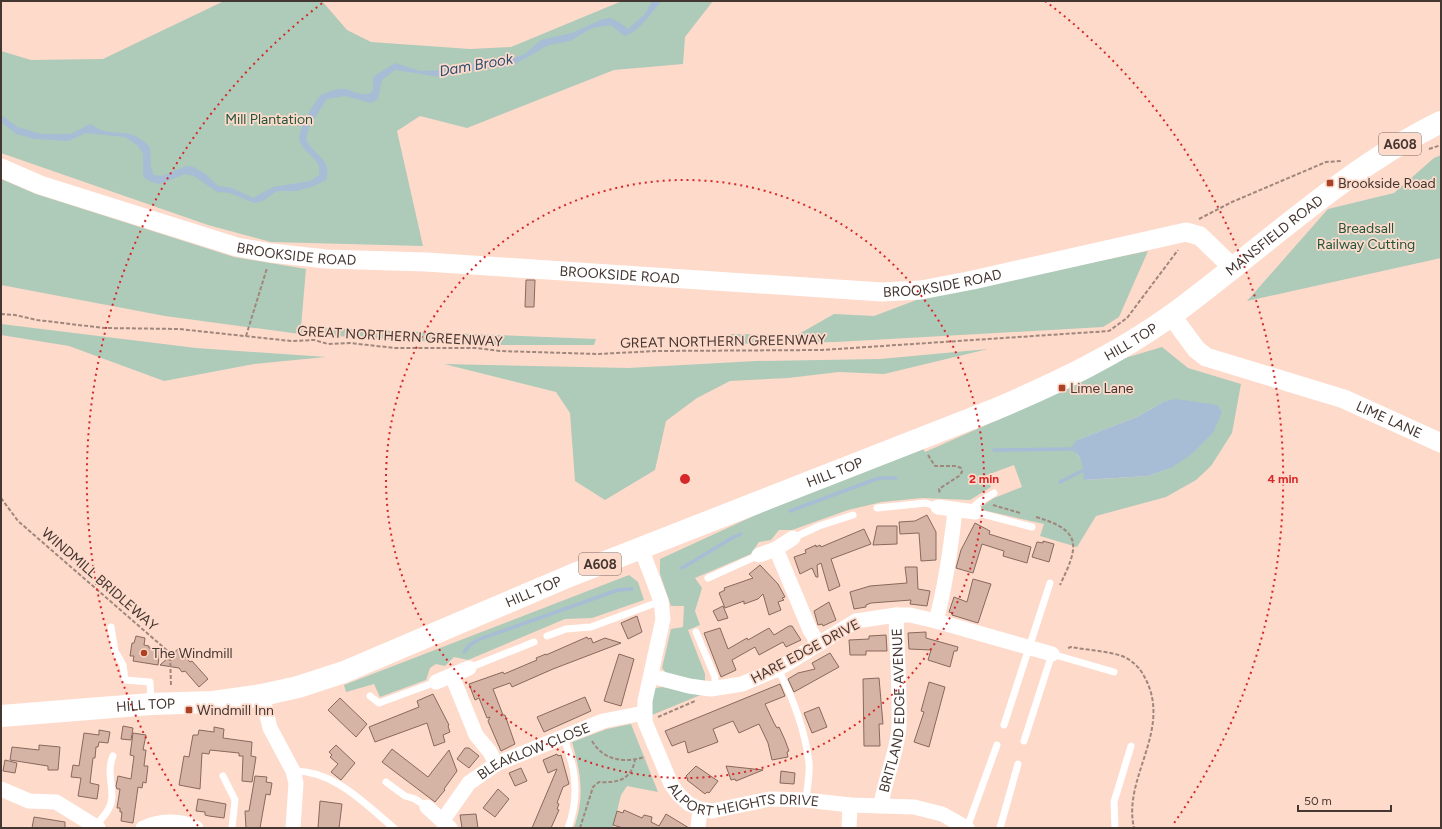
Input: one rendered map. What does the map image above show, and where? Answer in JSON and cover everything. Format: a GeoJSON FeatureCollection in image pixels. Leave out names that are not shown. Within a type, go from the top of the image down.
{"type":"FeatureCollection","features":[{"type":"Feature","properties":{"kind":"main road","name":"MANSFIELD ROAD"},"geometry":{"type":"LineString","coordinates":[[1171,315],[1295,217],[1362,168],[1413,136],[1441,122]]}},
{"type":"Feature","properties":{"kind":"main road","name":"HILL TOP"},"geometry":{"type":"LineString","coordinates":[[1,716],[161,704],[213,702],[262,695],[298,687],[344,672],[572,575],[920,439],[1066,378],[1109,354],[1171,315]]}},
{"type":"Feature","properties":{"kind":"street","name":"BROOKSIDE ROAD"},"geometry":{"type":"LineString","coordinates":[[1,168],[40,185],[237,247],[271,253],[326,259],[525,268],[882,292],[921,290],[1186,232]]}},
{"type":"Feature","properties":{"kind":"street"},"geometry":{"type":"LineString","coordinates":[[1186,232],[1200,236],[1232,267]]}},
{"type":"Feature","properties":{"kind":"street","name":"LIME LANE"},"geometry":{"type":"LineString","coordinates":[[1171,315],[1189,340],[1206,357],[1344,399],[1441,443]]}},
{"type":"Feature","properties":{"kind":"street"},"geometry":{"type":"LineString","coordinates":[[936,621],[950,560],[966,511],[938,507]]}},
{"type":"Feature","properties":{"kind":"street"},"geometry":{"type":"LineString","coordinates":[[759,555],[776,549],[793,538]]}},
{"type":"Feature","properties":{"kind":"street","name":"ALPORT HEIGHTS DRIVE"},"geometry":{"type":"LineString","coordinates":[[641,548],[661,601],[663,619],[645,701],[644,713],[647,729],[671,784],[679,795],[689,804],[700,809],[712,811],[770,799],[806,800],[850,805],[914,807],[942,814],[967,828]]}},
{"type":"Feature","properties":{"kind":"street"},"geometry":{"type":"LineString","coordinates":[[776,549],[810,630],[818,643]]}},
{"type":"Feature","properties":{"kind":"street","name":"HARE EDGE DRIVE"},"geometry":{"type":"LineString","coordinates":[[651,676],[689,686],[713,689],[742,684],[778,669],[856,621],[896,615],[910,615],[936,621],[1052,654]]}},
{"type":"Feature","properties":{"kind":"street","name":"BRITLAND EDGE AVENUE"},"geometry":{"type":"LineString","coordinates":[[881,806],[883,789],[896,745],[899,726],[896,615]]}},
{"type":"Feature","properties":{"kind":"street"},"geometry":{"type":"LineString","coordinates":[[436,682],[469,668]]}},
{"type":"Feature","properties":{"kind":"street"},"geometry":{"type":"LineString","coordinates":[[452,676],[476,735],[490,752],[496,764]]}},
{"type":"Feature","properties":{"kind":"street"},"geometry":{"type":"LineString","coordinates":[[262,695],[270,728],[293,772],[297,791],[293,828]]}},
{"type":"Feature","properties":{"kind":"street","name":"BLEAKLOW CLOSE"},"geometry":{"type":"LineString","coordinates":[[426,807],[447,824],[469,783],[496,764],[586,728],[621,716],[644,713]]}},
{"type":"Feature","properties":{"kind":"street"},"geometry":{"type":"LineString","coordinates":[[1,789],[29,801],[56,802],[97,827]]}},
{"type":"Feature","properties":{"kind":"street"},"geometry":{"type":"LineString","coordinates":[[848,828],[850,805]]}},
{"type":"Feature","properties":{"kind":"street"},"geometry":{"type":"LineString","coordinates":[[698,828],[700,809]]}},
{"type":"Feature","properties":{"kind":"street"},"geometry":{"type":"LineString","coordinates":[[142,828],[169,821],[190,825],[196,828]]}},
{"type":"Feature","properties":{"kind":"lane"},"geometry":{"type":"LineString","coordinates":[[966,511],[994,493]]}},
{"type":"Feature","properties":{"kind":"lane"},"geometry":{"type":"LineString","coordinates":[[877,508],[926,503],[938,507]]}},
{"type":"Feature","properties":{"kind":"lane"},"geometry":{"type":"LineString","coordinates":[[966,511],[1032,527]]}},
{"type":"Feature","properties":{"kind":"lane"},"geometry":{"type":"LineString","coordinates":[[793,538],[819,526],[853,515]]}},
{"type":"Feature","properties":{"kind":"lane"},"geometry":{"type":"LineString","coordinates":[[708,578],[759,555]]}},
{"type":"Feature","properties":{"kind":"lane"},"geometry":{"type":"LineString","coordinates":[[1004,725],[1050,583]]}},
{"type":"Feature","properties":{"kind":"lane"},"geometry":{"type":"LineString","coordinates":[[547,636],[566,629],[591,627],[661,601]]}},
{"type":"Feature","properties":{"kind":"lane"},"geometry":{"type":"LineString","coordinates":[[111,627],[115,651],[123,665],[124,680],[150,682],[161,704]]}},
{"type":"Feature","properties":{"kind":"lane"},"geometry":{"type":"LineString","coordinates":[[696,632],[715,677],[713,689]]}},
{"type":"Feature","properties":{"kind":"lane"},"geometry":{"type":"LineString","coordinates":[[469,668],[534,642]]}},
{"type":"Feature","properties":{"kind":"lane"},"geometry":{"type":"LineString","coordinates":[[1024,741],[1052,654],[1114,672]]}},
{"type":"Feature","properties":{"kind":"lane"},"geometry":{"type":"LineString","coordinates":[[778,669],[793,703],[804,736],[809,764],[806,800]]}},
{"type":"Feature","properties":{"kind":"lane"},"geometry":{"type":"LineString","coordinates":[[370,696],[379,703],[436,682]]}},
{"type":"Feature","properties":{"kind":"lane"},"geometry":{"type":"LineString","coordinates":[[564,737],[574,770],[575,788],[575,807],[568,828]]}},
{"type":"Feature","properties":{"kind":"lane"},"geometry":{"type":"LineString","coordinates":[[967,828],[997,745]]}},
{"type":"Feature","properties":{"kind":"lane"},"geometry":{"type":"LineString","coordinates":[[1116,828],[1114,802],[1131,746]]}},
{"type":"Feature","properties":{"kind":"lane"},"geometry":{"type":"LineString","coordinates":[[97,827],[110,808],[111,795],[109,764],[113,756]]}},
{"type":"Feature","properties":{"kind":"lane"},"geometry":{"type":"LineString","coordinates":[[1000,828],[1018,764]]}},
{"type":"Feature","properties":{"kind":"lane"},"geometry":{"type":"LineString","coordinates":[[293,772],[308,771],[339,784],[394,828]]}},
{"type":"Feature","properties":{"kind":"lane"},"geometry":{"type":"LineString","coordinates":[[223,776],[235,800],[232,828]]}},
{"type":"Feature","properties":{"kind":"lane"},"geometry":{"type":"LineString","coordinates":[[386,782],[405,796],[415,799],[426,807]]}},
{"type":"Feature","properties":{"kind":"path","name":"GREAT NORTHERN GREENWAY"},"geometry":{"type":"LineString","coordinates":[[1,314],[104,328],[179,329],[291,341],[314,340],[328,344],[350,343],[395,348],[477,348],[500,351],[597,354],[657,350],[822,350],[1109,331],[1127,318],[1178,249],[1186,232],[1195,221],[1232,202],[1326,162],[1355,160],[1362,168]]}},
{"type":"Feature","properties":{"kind":"path"},"geometry":{"type":"LineString","coordinates":[[246,336],[271,253]]}},
{"type":"Feature","properties":{"kind":"path"},"geometry":{"type":"LineString","coordinates":[[920,439],[935,466],[956,466],[961,468],[962,472],[959,476],[940,489],[941,497],[938,507]]}},
{"type":"Feature","properties":{"kind":"path","name":"WINDMILL BRIDLEWAY"},"geometry":{"type":"LineString","coordinates":[[1,498],[18,521],[170,653],[161,704]]}},
{"type":"Feature","properties":{"kind":"path"},"geometry":{"type":"LineString","coordinates":[[985,498],[990,504],[1028,515]]}},
{"type":"Feature","properties":{"kind":"path"},"geometry":{"type":"LineString","coordinates":[[1035,517],[1066,531],[1075,543],[1066,573],[1058,592]]}},
{"type":"Feature","properties":{"kind":"path"},"geometry":{"type":"LineString","coordinates":[[1052,654],[1071,647],[1123,656],[1139,668],[1148,683],[1154,720],[1133,801],[1132,819],[1134,828]]}},
{"type":"Feature","properties":{"kind":"path"},"geometry":{"type":"LineString","coordinates":[[647,729],[657,725],[658,716],[711,695],[713,689]]}},
{"type":"Feature","properties":{"kind":"path"},"geometry":{"type":"LineString","coordinates":[[586,728],[596,748],[609,758],[623,761],[646,757]]}},
{"type":"Feature","properties":{"kind":"path"},"geometry":{"type":"LineString","coordinates":[[580,828],[593,788],[599,782],[610,783],[625,778],[633,770],[635,760]]}},
{"type":"Feature","properties":{"kind":"green space","name":"Mill Plantation"},"geometry":{"type":"Polygon","coordinates":[[[224,1],[322,1],[347,30],[371,42],[470,49],[511,47],[622,1],[713,1],[685,37],[683,64],[614,70],[467,128],[420,116],[397,131],[423,246],[271,242],[208,225],[1,153],[1,51],[31,60],[103,59],[224,1]]]}},
{"type":"Feature","properties":{"kind":"green space","name":"Breadsall Railway Cutting"},"geometry":{"type":"Polygon","coordinates":[[[1441,155],[1441,258],[1247,301],[1328,209],[1394,193],[1434,158],[1441,155]]]}},
{"type":"Feature","properties":{"kind":"green space"},"geometry":{"type":"Polygon","coordinates":[[[1,179],[36,194],[234,257],[306,269],[301,327],[596,339],[594,345],[491,345],[300,334],[165,316],[1,285],[1,179]]]}},
{"type":"Feature","properties":{"kind":"green space"},"geometry":{"type":"Polygon","coordinates":[[[1148,251],[1119,317],[1103,327],[836,342],[731,344],[731,334],[797,335],[834,314],[874,316],[927,296],[1148,251]]]}},
{"type":"Feature","properties":{"kind":"green space"},"geometry":{"type":"Polygon","coordinates":[[[1,324],[196,348],[326,357],[254,364],[164,381],[69,346],[1,335],[1,324]]]}},
{"type":"Feature","properties":{"kind":"green space"},"geometry":{"type":"Polygon","coordinates":[[[1162,347],[1188,368],[1241,384],[1232,433],[1211,466],[1196,480],[1166,497],[1096,516],[1077,547],[1040,536],[1044,524],[978,509],[994,498],[1022,487],[1014,465],[987,475],[991,487],[970,500],[922,498],[882,502],[848,510],[792,530],[779,530],[771,540],[759,542],[751,554],[695,578],[702,588],[695,611],[700,625],[688,630],[705,674],[705,682],[666,673],[662,668],[671,629],[683,627],[684,606],[671,606],[660,574],[660,559],[769,509],[923,449],[925,452],[984,426],[1125,358],[1162,347]],[[1163,402],[1137,417],[1077,440],[1076,453],[1083,463],[1085,480],[1148,476],[1171,468],[1163,402]]]}},
{"type":"Feature","properties":{"kind":"green space"},"geometry":{"type":"Polygon","coordinates":[[[988,349],[884,374],[839,372],[788,378],[730,381],[697,398],[666,421],[655,470],[605,500],[575,481],[570,413],[556,392],[444,364],[628,368],[756,361],[880,359],[988,349]]]}},
{"type":"Feature","properties":{"kind":"green space"},"geometry":{"type":"Polygon","coordinates":[[[629,575],[638,582],[644,600],[592,618],[565,619],[468,660],[454,657],[445,666],[436,664],[430,668],[426,680],[380,697],[374,684],[346,692],[344,685],[629,575]]]}},
{"type":"Feature","properties":{"kind":"green space"},"geometry":{"type":"Polygon","coordinates":[[[662,687],[703,694],[652,715],[651,693],[656,688],[662,687]]]}},
{"type":"Feature","properties":{"kind":"green space"},"geometry":{"type":"Polygon","coordinates":[[[631,724],[658,792],[627,786],[621,795],[613,828],[574,828],[580,806],[581,795],[578,764],[572,742],[607,729],[631,724]]]}},
{"type":"Feature","properties":{"kind":"water","name":"Dam Brook"},"geometry":{"type":"Polygon","coordinates":[[[652,1],[662,1],[640,26],[630,34],[624,36],[611,25],[592,28],[570,41],[549,45],[515,64],[504,67],[478,69],[440,77],[395,70],[382,80],[378,99],[371,103],[345,96],[327,99],[310,125],[306,139],[327,167],[326,180],[314,186],[296,191],[277,191],[263,201],[254,203],[230,193],[217,192],[194,176],[185,174],[160,184],[151,182],[143,177],[143,153],[137,145],[125,137],[86,133],[68,141],[35,139],[16,134],[1,122],[1,115],[18,127],[41,134],[71,134],[90,124],[101,130],[132,135],[138,137],[150,147],[151,168],[154,175],[162,176],[186,166],[193,167],[206,174],[218,186],[232,188],[253,198],[273,187],[310,181],[319,175],[320,170],[316,161],[302,146],[299,137],[306,117],[321,95],[339,89],[361,94],[369,93],[373,91],[373,77],[395,63],[420,71],[446,70],[509,60],[525,54],[541,40],[572,33],[603,19],[610,18],[619,22],[628,29],[645,14],[652,1]]]}},
{"type":"Feature","properties":{"kind":"water"},"geometry":{"type":"Polygon","coordinates":[[[1176,399],[1217,405],[1222,412],[1213,433],[1193,453],[1171,468],[1148,476],[1084,480],[1082,462],[1078,455],[1070,449],[1077,440],[1137,417],[1163,402],[1176,399]]]}},
{"type":"Feature","properties":{"kind":"building"},"geometry":{"type":"Polygon","coordinates":[[[526,280],[535,280],[534,307],[525,307],[526,280]]]}},
{"type":"Feature","properties":{"kind":"building"},"geometry":{"type":"Polygon","coordinates":[[[927,515],[936,532],[936,560],[921,561],[919,533],[900,534],[899,522],[915,521],[927,515]]]}},
{"type":"Feature","properties":{"kind":"building"},"geometry":{"type":"Polygon","coordinates":[[[975,523],[990,531],[989,534],[1031,547],[1027,563],[1003,556],[1004,551],[982,544],[973,573],[956,568],[961,550],[975,523]]]}},
{"type":"Feature","properties":{"kind":"building"},"geometry":{"type":"Polygon","coordinates":[[[877,526],[897,526],[897,544],[873,545],[877,526]]]}},
{"type":"Feature","properties":{"kind":"building"},"geometry":{"type":"Polygon","coordinates":[[[864,529],[871,544],[831,559],[840,586],[829,591],[821,563],[817,565],[818,577],[816,577],[812,568],[800,574],[794,557],[806,553],[805,550],[816,545],[816,547],[820,545],[821,547],[864,529]]]}},
{"type":"Feature","properties":{"kind":"building"},"geometry":{"type":"Polygon","coordinates":[[[1043,541],[1054,544],[1049,562],[1032,557],[1037,542],[1043,543],[1043,541]]]}},
{"type":"Feature","properties":{"kind":"building"},"geometry":{"type":"Polygon","coordinates":[[[760,565],[778,584],[785,597],[782,598],[784,600],[778,602],[781,610],[769,615],[763,594],[758,599],[744,604],[744,601],[725,608],[719,593],[725,590],[724,588],[753,578],[749,574],[760,565]]]}},
{"type":"Feature","properties":{"kind":"building"},"geometry":{"type":"Polygon","coordinates":[[[905,567],[917,567],[918,589],[930,591],[927,606],[910,604],[911,600],[871,603],[866,605],[866,607],[854,609],[850,592],[870,586],[907,583],[905,567]]]}},
{"type":"Feature","properties":{"kind":"building"},"geometry":{"type":"Polygon","coordinates":[[[973,579],[991,584],[978,623],[952,615],[952,613],[949,612],[954,597],[967,602],[973,579]]]}},
{"type":"Feature","properties":{"kind":"building"},"geometry":{"type":"Polygon","coordinates":[[[829,602],[836,620],[823,626],[822,624],[818,625],[814,611],[829,602]]]}},
{"type":"Feature","properties":{"kind":"building"},"geometry":{"type":"Polygon","coordinates":[[[723,606],[728,618],[718,621],[713,611],[723,606]]]}},
{"type":"Feature","properties":{"kind":"building"},"geometry":{"type":"Polygon","coordinates":[[[637,616],[642,632],[628,639],[621,623],[637,616]]]}},
{"type":"Feature","properties":{"kind":"building"},"geometry":{"type":"Polygon","coordinates":[[[789,626],[792,626],[801,640],[786,647],[783,642],[759,655],[755,647],[732,660],[736,670],[721,677],[704,633],[720,628],[728,649],[769,628],[774,635],[789,626]]]}},
{"type":"Feature","properties":{"kind":"building"},"geometry":{"type":"Polygon","coordinates":[[[926,632],[926,638],[958,647],[957,651],[954,651],[950,667],[928,660],[931,650],[909,649],[908,633],[926,632]]]}},
{"type":"Feature","properties":{"kind":"building"},"geometry":{"type":"Polygon","coordinates":[[[886,635],[887,651],[866,651],[866,655],[850,655],[849,640],[869,639],[869,636],[886,635]]]}},
{"type":"Feature","properties":{"kind":"building","name":"The Windmill"},"geometry":{"type":"Polygon","coordinates":[[[136,636],[145,638],[144,645],[149,646],[149,648],[160,650],[158,665],[133,661],[134,656],[130,656],[132,643],[134,643],[136,636]]]}},
{"type":"Feature","properties":{"kind":"building"},"geometry":{"type":"Polygon","coordinates":[[[587,637],[588,639],[591,638],[593,643],[605,638],[621,643],[553,669],[512,687],[510,683],[493,689],[503,715],[505,715],[515,744],[501,751],[488,721],[490,717],[487,718],[479,698],[475,700],[469,684],[503,672],[504,674],[537,660],[536,658],[587,637]]]}},
{"type":"Feature","properties":{"kind":"building"},"geometry":{"type":"Polygon","coordinates":[[[178,649],[190,662],[192,661],[208,679],[199,687],[185,671],[182,672],[179,668],[160,665],[178,649]]]}},
{"type":"Feature","properties":{"kind":"building"},"geometry":{"type":"Polygon","coordinates":[[[830,653],[839,667],[794,692],[788,679],[798,673],[815,669],[812,663],[830,653]]]}},
{"type":"Feature","properties":{"kind":"building"},"geometry":{"type":"Polygon","coordinates":[[[619,654],[634,659],[621,706],[604,701],[619,654]]]}},
{"type":"Feature","properties":{"kind":"building"},"geometry":{"type":"Polygon","coordinates":[[[879,678],[883,724],[879,724],[880,746],[864,746],[863,679],[879,678]]]}},
{"type":"Feature","properties":{"kind":"building"},"geometry":{"type":"Polygon","coordinates":[[[929,682],[945,687],[929,747],[914,742],[924,712],[921,711],[929,682]]]}},
{"type":"Feature","properties":{"kind":"building"},"geometry":{"type":"Polygon","coordinates":[[[780,684],[785,696],[765,704],[774,723],[777,728],[779,727],[785,740],[789,751],[787,752],[788,757],[772,760],[768,743],[759,724],[739,733],[733,721],[713,729],[718,742],[688,753],[685,741],[672,746],[665,731],[780,684]]]}},
{"type":"Feature","properties":{"kind":"building"},"geometry":{"type":"Polygon","coordinates":[[[433,694],[449,725],[450,732],[443,735],[445,742],[434,746],[427,723],[375,742],[369,727],[419,707],[417,701],[433,694]]]}},
{"type":"Feature","properties":{"kind":"building"},"geometry":{"type":"Polygon","coordinates":[[[585,697],[591,711],[544,732],[537,717],[585,697]]]}},
{"type":"Feature","properties":{"kind":"building"},"geometry":{"type":"Polygon","coordinates":[[[340,698],[367,724],[356,737],[328,710],[340,698]]]}},
{"type":"Feature","properties":{"kind":"building"},"geometry":{"type":"Polygon","coordinates":[[[819,707],[827,727],[812,733],[804,713],[819,707]]]}},
{"type":"Feature","properties":{"kind":"building"},"geometry":{"type":"Polygon","coordinates":[[[123,726],[133,728],[131,740],[121,739],[123,726]]]}},
{"type":"Feature","properties":{"kind":"building"},"geometry":{"type":"Polygon","coordinates":[[[214,727],[224,729],[223,738],[252,742],[251,756],[256,757],[252,782],[242,781],[243,756],[239,756],[239,753],[210,750],[209,754],[202,753],[200,789],[179,785],[184,756],[189,757],[193,735],[198,735],[199,730],[214,732],[214,727]]]}},
{"type":"Feature","properties":{"kind":"building"},"geometry":{"type":"Polygon","coordinates":[[[99,730],[110,732],[108,743],[99,742],[98,747],[96,747],[95,758],[93,758],[90,783],[99,785],[97,799],[78,796],[81,778],[71,777],[73,765],[79,766],[84,733],[99,735],[99,730]]]}},
{"type":"Feature","properties":{"kind":"building"},"geometry":{"type":"Polygon","coordinates":[[[133,733],[146,735],[143,750],[146,750],[144,766],[148,766],[146,783],[143,782],[142,788],[138,787],[133,823],[121,821],[122,812],[120,812],[120,808],[117,808],[120,789],[117,789],[116,786],[118,776],[131,779],[134,756],[130,755],[133,733]]]}},
{"type":"Feature","properties":{"kind":"building"},"geometry":{"type":"Polygon","coordinates":[[[39,745],[60,747],[58,770],[48,770],[48,766],[10,760],[12,747],[39,750],[39,745]]]}},
{"type":"Feature","properties":{"kind":"building"},"geometry":{"type":"Polygon","coordinates":[[[336,745],[355,763],[341,780],[331,772],[338,764],[330,757],[332,755],[329,752],[336,745]]]}},
{"type":"Feature","properties":{"kind":"building"},"geometry":{"type":"Polygon","coordinates":[[[465,748],[469,748],[479,756],[469,768],[457,759],[465,748]]]}},
{"type":"Feature","properties":{"kind":"building"},"geometry":{"type":"Polygon","coordinates":[[[392,749],[428,777],[449,750],[457,771],[444,789],[445,790],[435,802],[382,762],[392,749]]]}},
{"type":"Feature","properties":{"kind":"building"},"geometry":{"type":"Polygon","coordinates":[[[557,754],[558,756],[561,755],[569,784],[563,787],[557,803],[559,804],[557,809],[559,810],[551,828],[532,828],[557,769],[548,773],[543,760],[557,754]]]}},
{"type":"Feature","properties":{"kind":"building"},"geometry":{"type":"Polygon","coordinates":[[[5,760],[17,763],[15,773],[3,771],[5,760]]]}},
{"type":"Feature","properties":{"kind":"building"},"geometry":{"type":"Polygon","coordinates":[[[696,766],[718,781],[709,793],[707,792],[705,794],[687,780],[688,779],[686,776],[696,766]]]}},
{"type":"Feature","properties":{"kind":"building"},"geometry":{"type":"Polygon","coordinates":[[[726,766],[763,770],[736,781],[735,779],[731,780],[726,766]]]}},
{"type":"Feature","properties":{"kind":"building"},"geometry":{"type":"Polygon","coordinates":[[[521,768],[527,781],[515,786],[509,773],[521,768]]]}},
{"type":"Feature","properties":{"kind":"building"},"geometry":{"type":"Polygon","coordinates":[[[781,771],[795,773],[794,784],[780,783],[781,771]]]}},
{"type":"Feature","properties":{"kind":"building"},"geometry":{"type":"Polygon","coordinates":[[[255,776],[267,777],[266,782],[272,783],[270,795],[266,794],[260,828],[246,828],[245,811],[249,811],[255,776]]]}},
{"type":"Feature","properties":{"kind":"building"},"geometry":{"type":"Polygon","coordinates":[[[498,789],[509,799],[495,817],[483,808],[498,789]]]}},
{"type":"Feature","properties":{"kind":"building"},"geometry":{"type":"Polygon","coordinates":[[[198,799],[226,804],[224,818],[205,815],[205,812],[196,811],[198,799]]]}},
{"type":"Feature","properties":{"kind":"building"},"geometry":{"type":"Polygon","coordinates":[[[320,801],[342,804],[339,828],[318,828],[320,801]]]}},
{"type":"Feature","properties":{"kind":"building"},"geometry":{"type":"Polygon","coordinates":[[[624,810],[642,818],[644,815],[652,817],[651,822],[659,826],[666,814],[689,828],[623,828],[613,825],[617,811],[623,813],[624,810]]]}},
{"type":"Feature","properties":{"kind":"building"},"geometry":{"type":"Polygon","coordinates":[[[476,814],[478,828],[462,828],[460,815],[476,814]]]}},
{"type":"Feature","properties":{"kind":"building"},"geometry":{"type":"Polygon","coordinates":[[[34,817],[65,822],[65,828],[32,828],[34,817]]]}},
{"type":"Feature","properties":{"kind":"waterway"},"geometry":{"type":"LineString","coordinates":[[994,450],[1070,449]]}},
{"type":"Feature","properties":{"kind":"waterway"},"geometry":{"type":"LineString","coordinates":[[1060,482],[1084,470]]}},
{"type":"Feature","properties":{"kind":"waterway"},"geometry":{"type":"LineString","coordinates":[[790,511],[879,478],[896,478]]}},
{"type":"Feature","properties":{"kind":"waterway"},"geometry":{"type":"LineString","coordinates":[[682,568],[741,534]]}},
{"type":"Feature","properties":{"kind":"waterway"},"geometry":{"type":"LineString","coordinates":[[464,652],[471,644],[480,639],[618,590],[632,589]]}},
{"type":"Feature","properties":{"kind":"place","name":"Brookside Road"},"geometry":{"type":"Point","coordinates":[1330,183]}},
{"type":"Feature","properties":{"kind":"place","name":"Lime Lane"},"geometry":{"type":"Point","coordinates":[1062,388]}},
{"type":"Feature","properties":{"kind":"place","name":"The Windmill"},"geometry":{"type":"Point","coordinates":[144,653]}},
{"type":"Feature","properties":{"kind":"place","name":"Windmill Inn"},"geometry":{"type":"Point","coordinates":[189,710]}}]}
